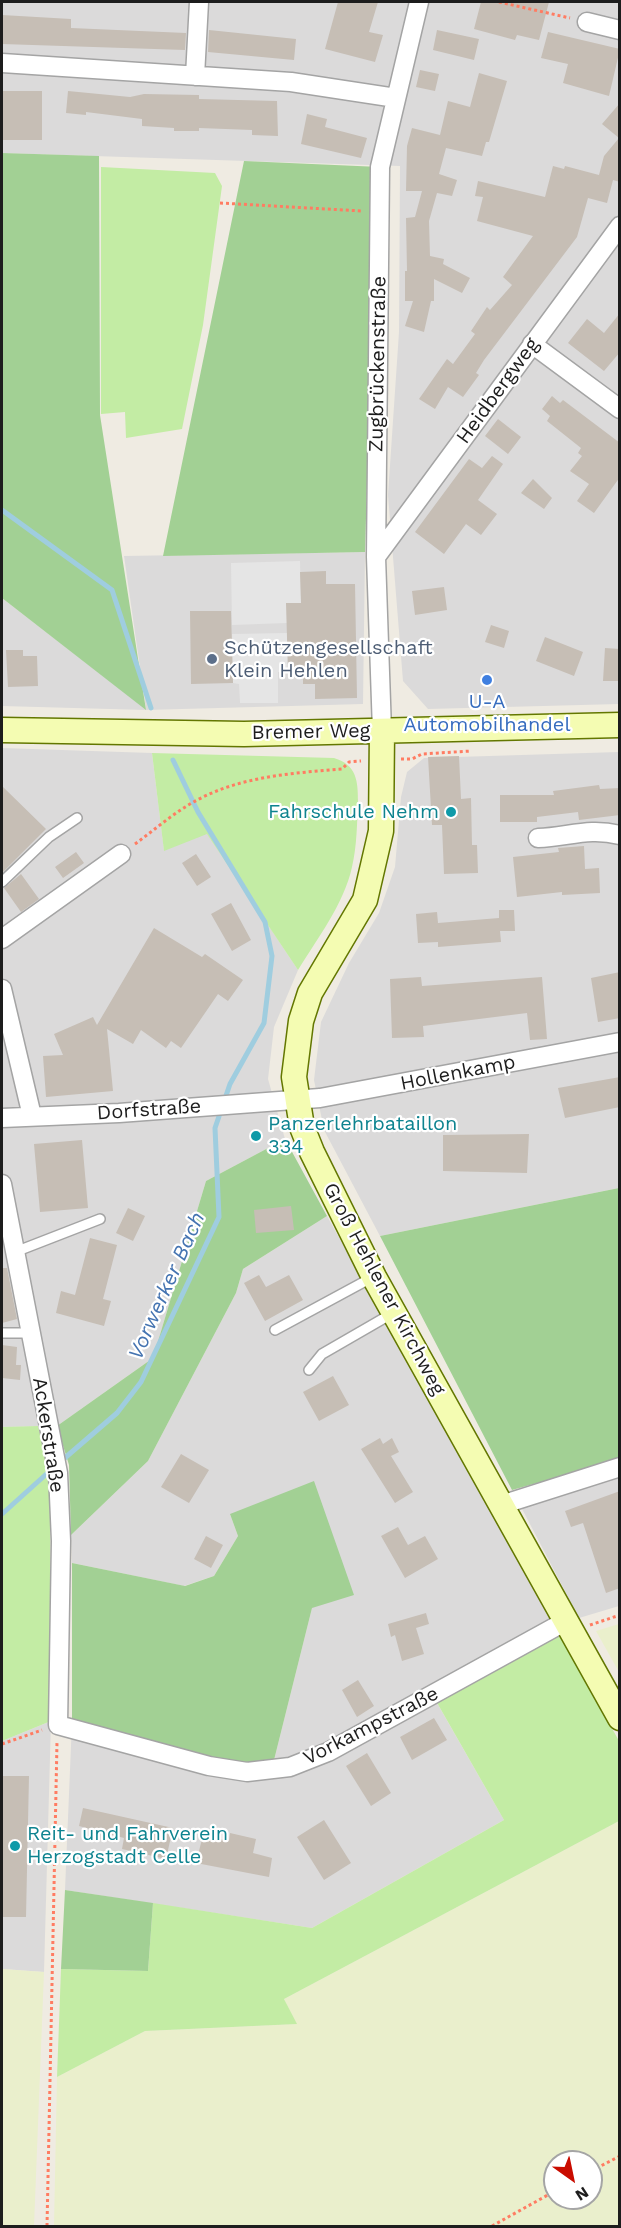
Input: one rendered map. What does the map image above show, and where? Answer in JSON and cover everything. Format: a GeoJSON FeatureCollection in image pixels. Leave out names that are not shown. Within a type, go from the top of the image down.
{"type":"FeatureCollection","features":[{"type":"Feature","properties":{"kind":"main road","name":"Bremer Weg"},"geometry":{"type":"LineString","coordinates":[[2,730],[144,734],[620,725]]}},
{"type":"Feature","properties":{"kind":"main road","name":"Groß Hehlener Kirchweg"},"geometry":{"type":"LineString","coordinates":[[382,731],[383,796],[375,866],[365,900],[322,972],[307,1003],[296,1049],[296,1100],[312,1152],[374,1277],[620,1718]]}},
{"type":"Feature","properties":{"kind":"street"},"geometry":{"type":"LineString","coordinates":[[195,76],[199,2]]}},
{"type":"Feature","properties":{"kind":"street","name":"Zugbrückenstraße"},"geometry":{"type":"LineString","coordinates":[[382,731],[376,557],[380,167],[419,2]]}},
{"type":"Feature","properties":{"kind":"street"},"geometry":{"type":"LineString","coordinates":[[587,22],[620,30]]}},
{"type":"Feature","properties":{"kind":"street"},"geometry":{"type":"LineString","coordinates":[[2,63],[291,82],[396,98]]}},
{"type":"Feature","properties":{"kind":"street","name":"Heidbergweg"},"geometry":{"type":"LineString","coordinates":[[376,557],[620,226]]}},
{"type":"Feature","properties":{"kind":"street"},"geometry":{"type":"LineString","coordinates":[[532,344],[620,409]]}},
{"type":"Feature","properties":{"kind":"street"},"geometry":{"type":"LineString","coordinates":[[538,838],[557,837],[586,830],[620,835]]}},
{"type":"Feature","properties":{"kind":"street"},"geometry":{"type":"LineString","coordinates":[[2,939],[121,854]]}},
{"type":"Feature","properties":{"kind":"street"},"geometry":{"type":"LineString","coordinates":[[2,989],[32,1116]]}},
{"type":"Feature","properties":{"kind":"street","name":"Hollenkamp"},"geometry":{"type":"LineString","coordinates":[[296,1100],[320,1098],[620,1042]]}},
{"type":"Feature","properties":{"kind":"street","name":"Dorfstraße"},"geometry":{"type":"LineString","coordinates":[[2,1118],[296,1100]]}},
{"type":"Feature","properties":{"kind":"street","name":"Ackerstraße"},"geometry":{"type":"LineString","coordinates":[[2,1184],[58,1473],[61,1540],[58,1725]]}},
{"type":"Feature","properties":{"kind":"street"},"geometry":{"type":"LineString","coordinates":[[501,1504],[620,1467]]}},
{"type":"Feature","properties":{"kind":"street","name":"Vorkampstraße"},"geometry":{"type":"LineString","coordinates":[[58,1725],[227,1770],[247,1772],[279,1770],[328,1752],[566,1621]]}},
{"type":"Feature","properties":{"kind":"lane"},"geometry":{"type":"LineString","coordinates":[[2,882],[49,837],[77,818]]}},
{"type":"Feature","properties":{"kind":"lane"},"geometry":{"type":"LineString","coordinates":[[15,1252],[100,1219]]}},
{"type":"Feature","properties":{"kind":"lane"},"geometry":{"type":"LineString","coordinates":[[275,1330],[374,1277]]}},
{"type":"Feature","properties":{"kind":"lane"},"geometry":{"type":"LineString","coordinates":[[309,1370],[322,1354],[394,1313]]}},
{"type":"Feature","properties":{"kind":"lane"},"geometry":{"type":"LineString","coordinates":[[2,1333],[31,1333]]}},
{"type":"Feature","properties":{"kind":"path"},"geometry":{"type":"LineString","coordinates":[[499,2],[587,22]]}},
{"type":"Feature","properties":{"kind":"path"},"geometry":{"type":"LineString","coordinates":[[220,203],[380,211]]}},
{"type":"Feature","properties":{"kind":"path"},"geometry":{"type":"LineString","coordinates":[[412,759],[422,754],[476,751]]}},
{"type":"Feature","properties":{"kind":"path"},"geometry":{"type":"LineString","coordinates":[[121,854],[201,798],[270,775],[342,769],[349,762]]}},
{"type":"Feature","properties":{"kind":"path"},"geometry":{"type":"LineString","coordinates":[[566,1621],[589,1625],[620,1616]]}},
{"type":"Feature","properties":{"kind":"path"},"geometry":{"type":"LineString","coordinates":[[2,1744],[58,1725],[47,2226]]}},
{"type":"Feature","properties":{"kind":"path"},"geometry":{"type":"LineString","coordinates":[[603,2165],[620,2156]]}},
{"type":"Feature","properties":{"kind":"path"},"geometry":{"type":"LineString","coordinates":[[492,2226],[543,2198]]}},
{"type":"Feature","properties":{"kind":"shaded area"},"geometry":{"type":"Polygon","coordinates":[[[2,2],[619,2],[619,704],[428,709],[403,681],[388,495],[399,332],[400,166],[2,153],[2,2]]]}},
{"type":"Feature","properties":{"kind":"shaded area"},"geometry":{"type":"Polygon","coordinates":[[[365,552],[363,704],[146,710],[2,706],[2,598],[146,709],[124,556],[365,552]]]}},
{"type":"Feature","properties":{"kind":"shaded area"},"geometry":{"type":"Polygon","coordinates":[[[300,561],[301,603],[287,603],[287,623],[232,625],[231,563],[300,561]]]}},
{"type":"Feature","properties":{"kind":"shaded area"},"geometry":{"type":"Polygon","coordinates":[[[287,633],[288,672],[278,672],[278,703],[240,703],[239,684],[233,683],[232,634],[287,633]]]}},
{"type":"Feature","properties":{"kind":"shaded area"},"geometry":{"type":"Polygon","coordinates":[[[2,748],[152,753],[164,850],[207,833],[298,970],[274,1027],[268,1079],[285,1139],[206,1181],[153,1358],[57,1426],[2,1427],[2,748]]]}},
{"type":"Feature","properties":{"kind":"shaded area"},"geometry":{"type":"Polygon","coordinates":[[[619,752],[619,1188],[380,1236],[324,1130],[314,1080],[321,1022],[349,963],[379,913],[395,867],[401,797],[407,772],[424,758],[619,752]]]}},
{"type":"Feature","properties":{"kind":"shaded area"},"geometry":{"type":"Polygon","coordinates":[[[327,1216],[553,1621],[429,1689],[504,1820],[312,1928],[65,1890],[72,1722],[272,1768],[312,1608],[230,1514],[238,1536],[214,1576],[184,1586],[72,1563],[71,1535],[148,1461],[236,1293],[243,1269],[327,1216]]]}},
{"type":"Feature","properties":{"kind":"shaded area"},"geometry":{"type":"Polygon","coordinates":[[[619,1473],[619,1606],[579,1618],[520,1505],[619,1473]]]}},
{"type":"Feature","properties":{"kind":"shaded area"},"geometry":{"type":"Polygon","coordinates":[[[51,1721],[44,1972],[2,1969],[2,1741],[51,1721]]]}},
{"type":"Feature","properties":{"kind":"green space"},"geometry":{"type":"Polygon","coordinates":[[[2,153],[99,156],[100,415],[146,710],[2,598],[2,153]]]}},
{"type":"Feature","properties":{"kind":"green space"},"geometry":{"type":"Polygon","coordinates":[[[244,161],[380,167],[375,211],[365,552],[163,556],[244,161]]]}},
{"type":"Feature","properties":{"kind":"green space"},"geometry":{"type":"Polygon","coordinates":[[[101,167],[215,173],[222,186],[203,325],[182,429],[126,438],[125,412],[101,414],[101,167]]]}},
{"type":"Feature","properties":{"kind":"green space"},"geometry":{"type":"Polygon","coordinates":[[[152,753],[334,758],[352,769],[355,775],[358,802],[352,867],[336,908],[298,970],[207,834],[164,851],[152,753]]]}},
{"type":"Feature","properties":{"kind":"green space"},"geometry":{"type":"Polygon","coordinates":[[[285,1139],[327,1216],[243,1269],[236,1293],[148,1461],[71,1535],[69,1465],[57,1426],[153,1358],[206,1181],[285,1139]]]}},
{"type":"Feature","properties":{"kind":"green space"},"geometry":{"type":"Polygon","coordinates":[[[619,1188],[619,1460],[512,1490],[380,1236],[619,1188]]]}},
{"type":"Feature","properties":{"kind":"green space"},"geometry":{"type":"Polygon","coordinates":[[[38,1426],[50,1475],[51,1721],[2,1741],[2,1427],[38,1426]]]}},
{"type":"Feature","properties":{"kind":"green space"},"geometry":{"type":"Polygon","coordinates":[[[314,1481],[354,1595],[312,1608],[272,1768],[240,1769],[72,1722],[72,1563],[185,1586],[214,1576],[238,1536],[230,1514],[314,1481]]]}},
{"type":"Feature","properties":{"kind":"green space"},"geometry":{"type":"Polygon","coordinates":[[[620,1624],[619,1672],[596,1631],[620,1624]]]}},
{"type":"Feature","properties":{"kind":"green space"},"geometry":{"type":"Polygon","coordinates":[[[558,1631],[619,1741],[619,1821],[284,1999],[297,2024],[145,2031],[57,2077],[61,1969],[148,1971],[153,1903],[312,1928],[504,1820],[436,1701],[558,1631]]]}},
{"type":"Feature","properties":{"kind":"green space"},"geometry":{"type":"Polygon","coordinates":[[[619,1821],[619,2226],[54,2226],[57,2077],[145,2031],[296,2024],[284,1999],[619,1821]]]}},
{"type":"Feature","properties":{"kind":"green space"},"geometry":{"type":"Polygon","coordinates":[[[65,1890],[153,1903],[148,1971],[61,1969],[65,1890]]]}},
{"type":"Feature","properties":{"kind":"green space"},"geometry":{"type":"Polygon","coordinates":[[[2,1969],[44,1972],[34,2226],[2,2226],[2,1969]]]}},
{"type":"Feature","properties":{"kind":"building"},"geometry":{"type":"Polygon","coordinates":[[[338,2],[378,2],[369,32],[383,35],[375,62],[325,49],[338,2]]]}},
{"type":"Feature","properties":{"kind":"building"},"geometry":{"type":"Polygon","coordinates":[[[481,2],[549,2],[539,40],[517,35],[515,40],[474,29],[481,2]]]}},
{"type":"Feature","properties":{"kind":"building"},"geometry":{"type":"Polygon","coordinates":[[[2,15],[71,19],[71,28],[186,33],[185,50],[2,44],[2,15]]]}},
{"type":"Feature","properties":{"kind":"building"},"geometry":{"type":"Polygon","coordinates":[[[209,30],[296,39],[294,60],[208,52],[209,30]]]}},
{"type":"Feature","properties":{"kind":"building"},"geometry":{"type":"Polygon","coordinates":[[[437,30],[479,39],[474,60],[433,50],[437,30]]]}},
{"type":"Feature","properties":{"kind":"building"},"geometry":{"type":"Polygon","coordinates":[[[548,32],[620,49],[609,96],[563,83],[568,64],[541,58],[548,32]]]}},
{"type":"Feature","properties":{"kind":"building"},"geometry":{"type":"Polygon","coordinates":[[[420,70],[439,74],[435,91],[416,87],[420,70]]]}},
{"type":"Feature","properties":{"kind":"building"},"geometry":{"type":"Polygon","coordinates":[[[479,73],[507,81],[489,142],[486,142],[482,156],[446,148],[439,174],[457,180],[452,196],[437,193],[429,221],[430,256],[444,259],[443,264],[470,278],[462,293],[434,279],[434,301],[431,301],[424,332],[405,326],[413,301],[405,301],[406,218],[415,217],[422,191],[406,191],[407,146],[412,128],[440,135],[448,101],[470,107],[479,73]]]}},
{"type":"Feature","properties":{"kind":"building"},"geometry":{"type":"Polygon","coordinates":[[[2,91],[42,91],[42,140],[2,140],[2,91]]]}},
{"type":"Feature","properties":{"kind":"building"},"geometry":{"type":"Polygon","coordinates":[[[68,91],[130,97],[144,94],[199,95],[199,99],[277,101],[278,136],[252,135],[252,130],[199,128],[199,131],[174,131],[174,128],[142,126],[142,119],[86,112],[86,115],[66,113],[68,91]]]}},
{"type":"Feature","properties":{"kind":"building"},"geometry":{"type":"Polygon","coordinates":[[[620,103],[620,182],[613,180],[607,203],[588,198],[577,237],[484,360],[476,373],[479,375],[463,397],[448,387],[435,409],[419,399],[447,359],[453,364],[475,334],[471,331],[487,307],[490,310],[512,285],[503,277],[533,236],[477,221],[483,197],[475,196],[478,181],[545,197],[553,166],[564,169],[565,166],[599,175],[604,156],[619,138],[602,124],[620,103]]]}},
{"type":"Feature","properties":{"kind":"building"},"geometry":{"type":"Polygon","coordinates":[[[307,114],[327,119],[325,127],[367,138],[361,158],[301,144],[307,114]]]}},
{"type":"Feature","properties":{"kind":"building"},"geometry":{"type":"Polygon","coordinates":[[[620,313],[620,352],[604,371],[568,343],[587,319],[604,333],[620,313]]]}},
{"type":"Feature","properties":{"kind":"building"},"geometry":{"type":"Polygon","coordinates":[[[552,396],[560,403],[563,400],[620,443],[620,477],[594,513],[577,501],[589,484],[570,471],[582,456],[578,453],[581,448],[547,421],[550,416],[542,409],[552,396]]]}},
{"type":"Feature","properties":{"kind":"building"},"geometry":{"type":"Polygon","coordinates":[[[498,419],[521,437],[508,454],[485,436],[498,419]]]}},
{"type":"Feature","properties":{"kind":"building"},"geometry":{"type":"Polygon","coordinates":[[[492,456],[503,464],[478,500],[497,514],[481,535],[466,524],[444,554],[415,532],[469,459],[482,468],[492,456]]]}},
{"type":"Feature","properties":{"kind":"building"},"geometry":{"type":"Polygon","coordinates":[[[533,479],[552,498],[544,509],[521,493],[533,479]]]}},
{"type":"Feature","properties":{"kind":"building"},"geometry":{"type":"Polygon","coordinates":[[[326,571],[326,584],[355,584],[357,698],[315,699],[315,684],[303,684],[303,671],[288,672],[286,603],[301,603],[300,572],[326,571]]]}},
{"type":"Feature","properties":{"kind":"building"},"geometry":{"type":"Polygon","coordinates":[[[444,587],[447,610],[415,615],[412,591],[444,587]]]}},
{"type":"Feature","properties":{"kind":"building","name":"Schützengesellschaft Klein Hehlen"},"geometry":{"type":"Polygon","coordinates":[[[190,611],[231,611],[233,683],[191,684],[190,611]]]}},
{"type":"Feature","properties":{"kind":"building"},"geometry":{"type":"Polygon","coordinates":[[[491,625],[509,631],[504,648],[485,642],[491,625]]]}},
{"type":"Feature","properties":{"kind":"building"},"geometry":{"type":"Polygon","coordinates":[[[545,637],[583,652],[574,676],[536,661],[545,637]]]}},
{"type":"Feature","properties":{"kind":"building"},"geometry":{"type":"Polygon","coordinates":[[[605,648],[620,649],[620,681],[603,681],[605,648]]]}},
{"type":"Feature","properties":{"kind":"building"},"geometry":{"type":"Polygon","coordinates":[[[6,650],[23,650],[23,656],[37,656],[38,686],[8,687],[6,650]]]}},
{"type":"Feature","properties":{"kind":"building"},"geometry":{"type":"Polygon","coordinates":[[[459,756],[461,799],[471,798],[472,845],[477,845],[478,873],[444,874],[442,825],[432,825],[428,757],[459,756]]]}},
{"type":"Feature","properties":{"kind":"building"},"geometry":{"type":"Polygon","coordinates":[[[599,785],[600,789],[620,788],[620,815],[579,820],[578,812],[537,817],[537,822],[500,822],[500,795],[554,795],[553,791],[599,785]]]}},
{"type":"Feature","properties":{"kind":"building"},"geometry":{"type":"Polygon","coordinates":[[[2,786],[46,829],[2,873],[2,786]]]}},
{"type":"Feature","properties":{"kind":"building"},"geometry":{"type":"Polygon","coordinates":[[[584,846],[585,869],[599,868],[600,893],[562,895],[562,892],[517,897],[513,857],[559,852],[558,848],[584,846]]]}},
{"type":"Feature","properties":{"kind":"building"},"geometry":{"type":"Polygon","coordinates":[[[76,852],[84,863],[63,878],[55,867],[76,852]]]}},
{"type":"Feature","properties":{"kind":"building"},"geometry":{"type":"Polygon","coordinates":[[[196,854],[211,877],[197,886],[182,863],[196,854]]]}},
{"type":"Feature","properties":{"kind":"building"},"geometry":{"type":"Polygon","coordinates":[[[21,874],[39,899],[21,912],[4,888],[21,874]]]}},
{"type":"Feature","properties":{"kind":"building"},"geometry":{"type":"Polygon","coordinates":[[[231,903],[251,940],[232,951],[211,914],[231,903]]]}},
{"type":"Feature","properties":{"kind":"building"},"geometry":{"type":"Polygon","coordinates":[[[499,910],[514,910],[515,931],[500,931],[501,942],[438,947],[438,942],[418,943],[416,914],[437,912],[438,923],[499,918],[499,910]]]}},
{"type":"Feature","properties":{"kind":"building"},"geometry":{"type":"Polygon","coordinates":[[[154,928],[202,957],[205,954],[243,980],[228,1001],[218,994],[181,1048],[171,1041],[166,1048],[141,1030],[133,1044],[107,1029],[113,1091],[46,1097],[43,1056],[63,1055],[54,1034],[93,1017],[97,1025],[154,928]]]}},
{"type":"Feature","properties":{"kind":"building"},"geometry":{"type":"Polygon","coordinates":[[[620,972],[620,1018],[598,1022],[591,978],[620,972]]]}},
{"type":"Feature","properties":{"kind":"building"},"geometry":{"type":"Polygon","coordinates":[[[421,977],[422,986],[542,977],[547,1039],[530,1040],[527,1013],[423,1026],[424,1037],[392,1038],[390,979],[421,977]]]}},
{"type":"Feature","properties":{"kind":"building"},"geometry":{"type":"Polygon","coordinates":[[[620,1077],[620,1107],[565,1118],[558,1088],[620,1077]]]}},
{"type":"Feature","properties":{"kind":"building"},"geometry":{"type":"Polygon","coordinates":[[[529,1134],[527,1173],[443,1171],[443,1135],[529,1134]]]}},
{"type":"Feature","properties":{"kind":"building"},"geometry":{"type":"Polygon","coordinates":[[[82,1140],[88,1208],[40,1212],[34,1144],[82,1140]]]}},
{"type":"Feature","properties":{"kind":"building"},"geometry":{"type":"Polygon","coordinates":[[[291,1206],[294,1230],[256,1233],[254,1210],[291,1206]]]}},
{"type":"Feature","properties":{"kind":"building"},"geometry":{"type":"Polygon","coordinates":[[[128,1208],[145,1216],[133,1241],[116,1233],[128,1208]]]}},
{"type":"Feature","properties":{"kind":"building"},"geometry":{"type":"Polygon","coordinates":[[[90,1238],[117,1245],[103,1299],[111,1301],[104,1326],[56,1313],[61,1291],[75,1295],[90,1238]]]}},
{"type":"Feature","properties":{"kind":"building"},"geometry":{"type":"Polygon","coordinates":[[[2,1268],[7,1268],[17,1319],[2,1323],[2,1268]]]}},
{"type":"Feature","properties":{"kind":"building"},"geometry":{"type":"Polygon","coordinates":[[[259,1275],[266,1287],[289,1275],[303,1300],[265,1321],[244,1283],[259,1275]]]}},
{"type":"Feature","properties":{"kind":"building"},"geometry":{"type":"Polygon","coordinates":[[[2,1345],[17,1347],[16,1365],[21,1365],[20,1380],[2,1378],[2,1345]]]}},
{"type":"Feature","properties":{"kind":"building"},"geometry":{"type":"Polygon","coordinates":[[[333,1376],[349,1405],[319,1421],[303,1392],[333,1376]]]}},
{"type":"Feature","properties":{"kind":"building"},"geometry":{"type":"Polygon","coordinates":[[[380,1438],[383,1444],[392,1438],[399,1452],[391,1456],[413,1492],[395,1503],[361,1449],[380,1438]]]}},
{"type":"Feature","properties":{"kind":"building"},"geometry":{"type":"Polygon","coordinates":[[[181,1454],[209,1470],[189,1503],[161,1487],[181,1454]]]}},
{"type":"Feature","properties":{"kind":"building"},"geometry":{"type":"Polygon","coordinates":[[[620,1491],[620,1588],[606,1593],[583,1523],[571,1527],[565,1511],[620,1491]]]}},
{"type":"Feature","properties":{"kind":"building"},"geometry":{"type":"Polygon","coordinates":[[[398,1527],[408,1545],[425,1536],[438,1559],[405,1578],[381,1536],[398,1527]]]}},
{"type":"Feature","properties":{"kind":"building"},"geometry":{"type":"Polygon","coordinates":[[[206,1536],[223,1545],[211,1568],[194,1559],[206,1536]]]}},
{"type":"Feature","properties":{"kind":"building"},"geometry":{"type":"Polygon","coordinates":[[[426,1613],[429,1624],[416,1628],[424,1654],[402,1661],[395,1635],[391,1637],[388,1624],[426,1613]]]}},
{"type":"Feature","properties":{"kind":"building"},"geometry":{"type":"Polygon","coordinates":[[[358,1680],[374,1706],[357,1717],[342,1690],[358,1680]]]}},
{"type":"Feature","properties":{"kind":"building"},"geometry":{"type":"Polygon","coordinates":[[[434,1718],[447,1740],[412,1760],[400,1737],[434,1718]]]}},
{"type":"Feature","properties":{"kind":"building"},"geometry":{"type":"Polygon","coordinates":[[[367,1753],[391,1793],[371,1806],[346,1766],[367,1753]]]}},
{"type":"Feature","properties":{"kind":"building","name":"Reit- und Fahrverein Herzogstadt Celle"},"geometry":{"type":"Polygon","coordinates":[[[2,1776],[29,1776],[26,1917],[2,1917],[2,1776]]]}},
{"type":"Feature","properties":{"kind":"building"},"geometry":{"type":"Polygon","coordinates":[[[83,1808],[173,1828],[166,1859],[122,1849],[124,1838],[79,1826],[83,1808]]]}},
{"type":"Feature","properties":{"kind":"building"},"geometry":{"type":"Polygon","coordinates":[[[324,1820],[351,1863],[324,1880],[297,1837],[324,1820]]]}},
{"type":"Feature","properties":{"kind":"building"},"geometry":{"type":"Polygon","coordinates":[[[230,1833],[256,1839],[253,1853],[272,1858],[269,1877],[196,1863],[203,1835],[229,1841],[230,1833]]]}},
{"type":"Feature","properties":{"kind":"waterway","name":"Vorwerker Bach"},"geometry":{"type":"LineString","coordinates":[[2,510],[112,590],[151,708]]}},
{"type":"Feature","properties":{"kind":"waterway","name":"Vorwerker Bach"},"geometry":{"type":"LineString","coordinates":[[59,1463],[117,1413],[141,1382],[219,1217],[215,1128],[230,1084],[264,1023],[272,956],[265,922],[198,812],[173,760]]}},
{"type":"Feature","properties":{"kind":"waterway","name":"Vorwerker Bach"},"geometry":{"type":"LineString","coordinates":[[2,1514],[52,1469]]}},
{"type":"Feature","properties":{"kind":"place","name":"Schützengesellschaft Klein Hehlen"},"geometry":{"type":"Point","coordinates":[212,659]}},
{"type":"Feature","properties":{"kind":"place","name":"U-A Automobilhandel"},"geometry":{"type":"Point","coordinates":[487,680]}},
{"type":"Feature","properties":{"kind":"place","name":"Fahrschule Nehm"},"geometry":{"type":"Point","coordinates":[451,812]}},
{"type":"Feature","properties":{"kind":"place","name":"Panzerlehrbataillon 334"},"geometry":{"type":"Point","coordinates":[256,1136]}},
{"type":"Feature","properties":{"kind":"place","name":"Reit- und Fahrverein Herzogstadt Celle"},"geometry":{"type":"Point","coordinates":[15,1846]}}]}
